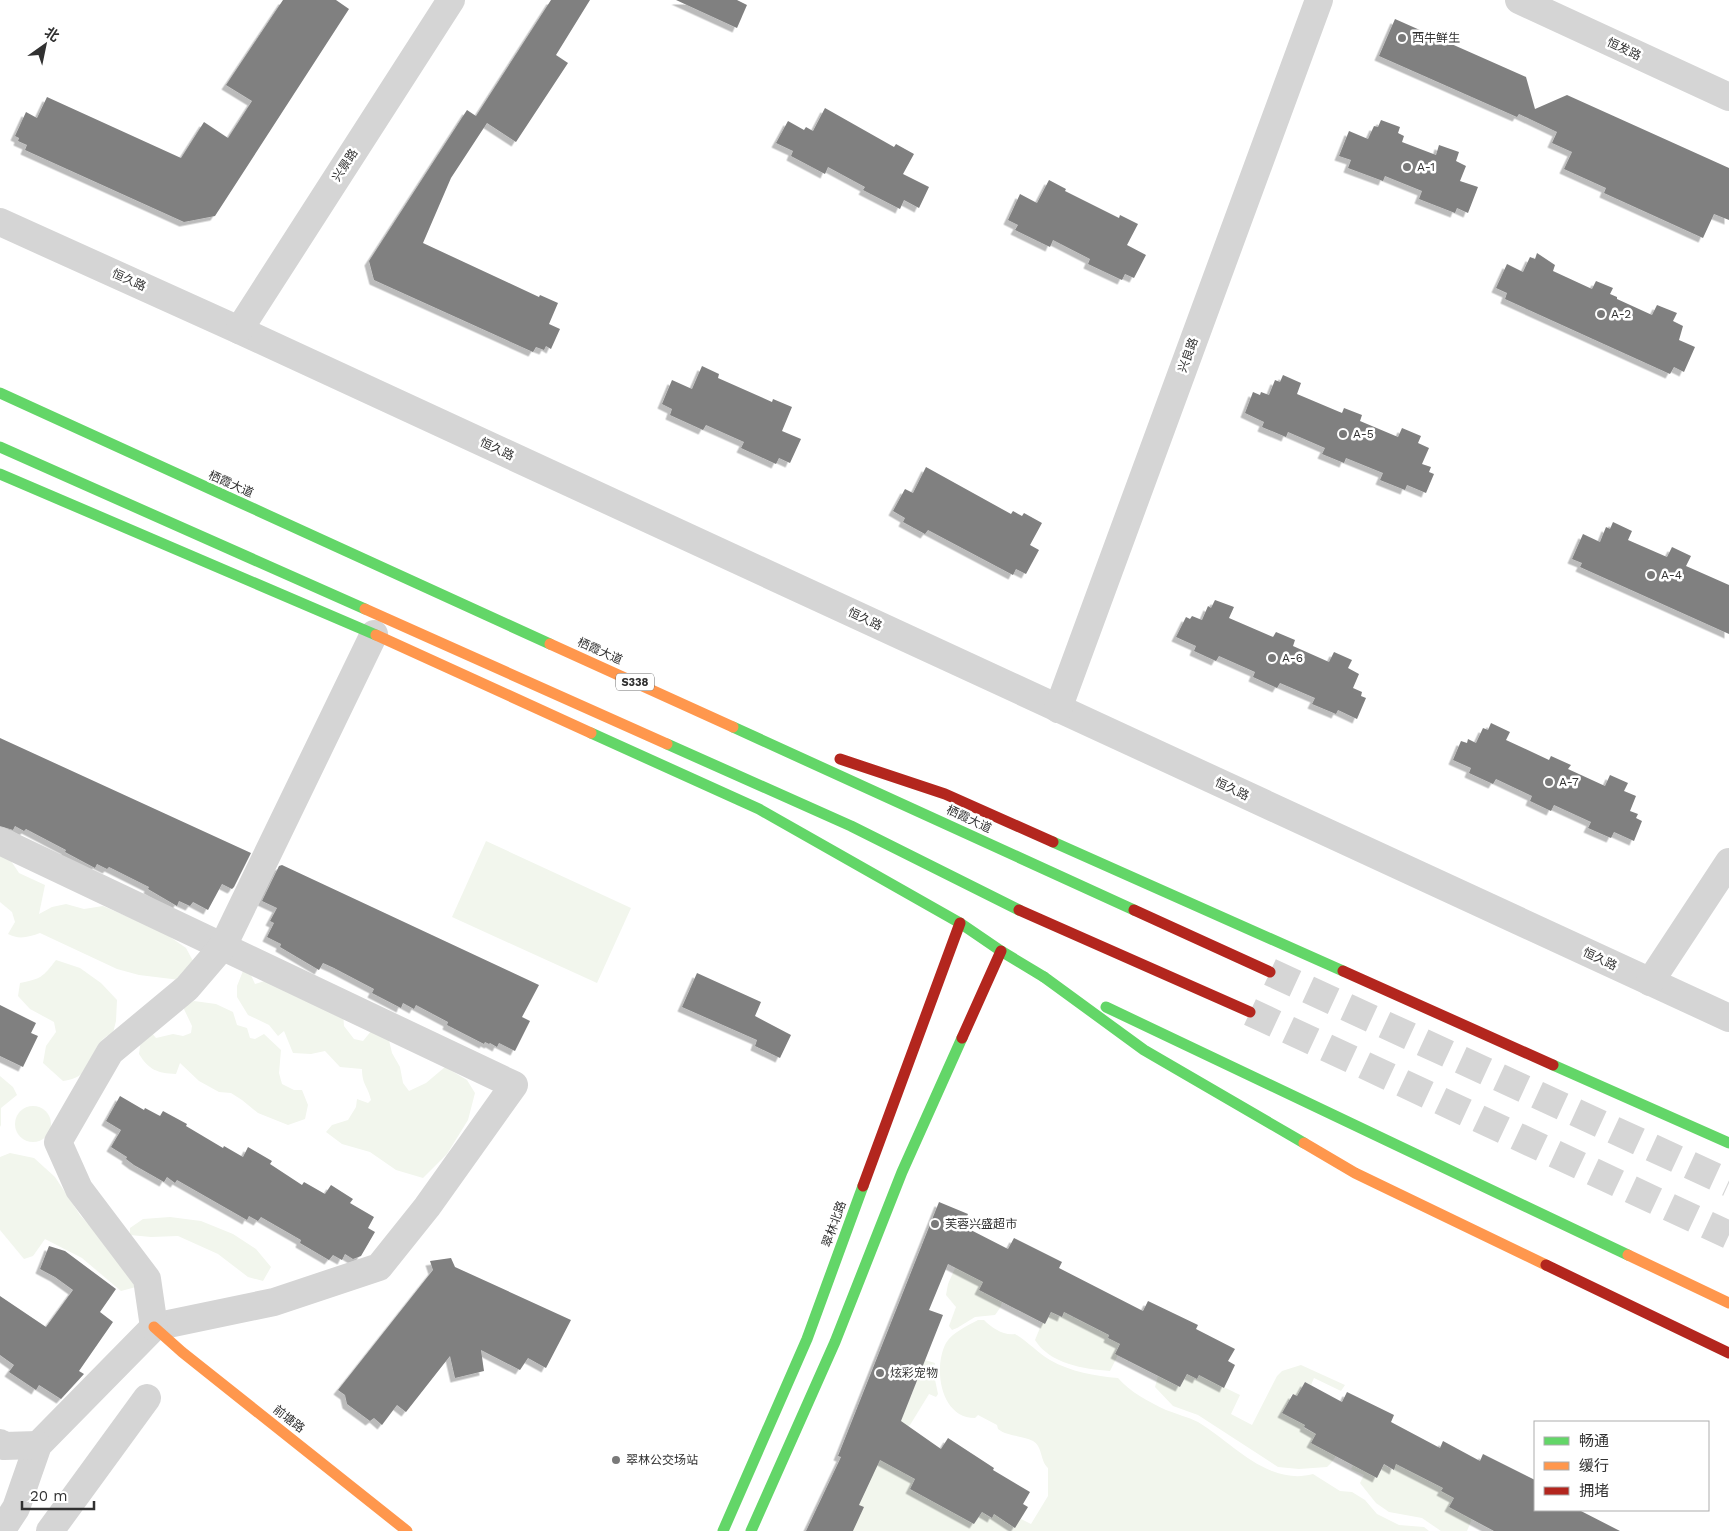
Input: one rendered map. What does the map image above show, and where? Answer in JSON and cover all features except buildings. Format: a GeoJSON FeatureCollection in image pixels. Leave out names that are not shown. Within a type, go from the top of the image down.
{"type":"FeatureCollection","features":[{"type":"Feature","properties":{"kind":"main road","name":"栖霞大道"},"geometry":{"type":"LineString","coordinates":[[0,393],[1270,972]]}},
{"type":"Feature","properties":{"kind":"main road"},"geometry":{"type":"LineString","coordinates":[[0,447],[851,826],[1009,905],[1250,1012]]}},
{"type":"Feature","properties":{"kind":"main road"},"geometry":{"type":"LineString","coordinates":[[0,474],[374,634],[759,809],[960,923],[1044,977],[1144,1050],[1356,1173],[1729,1353]]}},
{"type":"Feature","properties":{"kind":"main road"},"geometry":{"type":"LineString","coordinates":[[698,710],[798,744]]}},
{"type":"Feature","properties":{"kind":"main road"},"geometry":{"type":"LineString","coordinates":[[826,754],[945,794],[1729,1143]]}},
{"type":"Feature","properties":{"kind":"main road","name":"翠林北路"},"geometry":{"type":"LineString","coordinates":[[723,1531],[807,1339],[960,923]]}},
{"type":"Feature","properties":{"kind":"main road"},"geometry":{"type":"LineString","coordinates":[[751,1531],[835,1342],[902,1172],[1001,951]]}},
{"type":"Feature","properties":{"kind":"main road"},"geometry":{"type":"LineString","coordinates":[[1044,977],[1729,1303]]}},
{"type":"Feature","properties":{"kind":"main road","name":"前塘路"},"geometry":{"type":"LineString","coordinates":[[154,1327],[190,1358],[407,1531]]}},
{"type":"Feature","properties":{"kind":"street","name":"兴景路"},"geometry":{"type":"LineString","coordinates":[[239,330],[452,0]]}},
{"type":"Feature","properties":{"kind":"street","name":"兴良路"},"geometry":{"type":"LineString","coordinates":[[1058,709],[1319,0]]}},
{"type":"Feature","properties":{"kind":"street","name":"恒发路"},"geometry":{"type":"LineString","coordinates":[[1519,0],[1729,97]]}},
{"type":"Feature","properties":{"kind":"street","name":"恒久路"},"geometry":{"type":"LineString","coordinates":[[0,222],[239,330],[1729,1018]]}},
{"type":"Feature","properties":{"kind":"street"},"geometry":{"type":"LineString","coordinates":[[154,1327],[147,1279],[79,1189],[58,1142],[110,1052],[187,988],[223,946],[374,634]]}},
{"type":"Feature","properties":{"kind":"street"},"geometry":{"type":"LineString","coordinates":[[0,841],[514,1085],[428,1207],[379,1267],[274,1302],[154,1327],[38,1445],[16,1508],[1,1531]]}},
{"type":"Feature","properties":{"kind":"street"},"geometry":{"type":"LineString","coordinates":[[1650,982],[1729,862]]}},
{"type":"Feature","properties":{"kind":"street"},"geometry":{"type":"LineString","coordinates":[[50,1531],[147,1398]]}},
{"type":"Feature","properties":{"kind":"street"},"geometry":{"type":"LineString","coordinates":[[0,1443],[4,1446],[38,1445]]}},
{"type":"Feature","properties":{"kind":"shaded area"},"geometry":{"type":"Polygon","coordinates":[[[486,841],[631,908],[597,983],[452,917],[486,841]]]}},
{"type":"Feature","properties":{"kind":"shaded area"},"geometry":{"type":"Polygon","coordinates":[[[0,851],[5,852],[19,873],[45,885],[39,914],[52,907],[66,904],[84,909],[103,906],[163,932],[186,948],[193,961],[180,980],[139,975],[117,969],[40,933],[28,937],[8,934],[15,922],[12,912],[0,902],[0,851]]]}},
{"type":"Feature","properties":{"kind":"shaded area"},"geometry":{"type":"Polygon","coordinates":[[[56,960],[80,968],[101,983],[117,1000],[116,1021],[113,1033],[104,1038],[98,1045],[88,1067],[83,1073],[75,1078],[63,1081],[43,1063],[46,1046],[56,1032],[54,1022],[30,1009],[18,996],[20,983],[41,976],[56,960]]]}},
{"type":"Feature","properties":{"kind":"shaded area"},"geometry":{"type":"Polygon","coordinates":[[[243,971],[250,973],[255,984],[268,980],[343,1012],[344,1026],[354,1039],[363,1041],[372,1030],[388,1036],[392,1053],[400,1067],[403,1083],[409,1091],[426,1083],[445,1067],[467,1080],[475,1093],[468,1120],[447,1154],[423,1178],[396,1170],[370,1152],[342,1144],[326,1132],[332,1125],[348,1120],[356,1107],[357,1099],[368,1103],[371,1100],[363,1079],[362,1069],[340,1067],[325,1051],[311,1054],[293,1053],[284,1031],[278,1036],[269,1025],[248,1015],[237,997],[237,986],[243,971]]]}},
{"type":"Feature","properties":{"kind":"shaded area"},"geometry":{"type":"Polygon","coordinates":[[[194,1001],[216,1004],[233,1012],[237,1025],[247,1028],[250,1038],[255,1039],[264,1034],[281,1050],[279,1073],[282,1084],[294,1090],[302,1090],[308,1105],[305,1119],[288,1125],[258,1113],[231,1093],[219,1092],[199,1081],[180,1063],[176,1074],[154,1070],[146,1064],[139,1054],[141,1039],[151,1032],[156,1038],[173,1034],[183,1036],[191,1033],[192,1026],[183,1007],[194,1001]]]}},
{"type":"Feature","properties":{"kind":"shaded area"},"geometry":{"type":"Polygon","coordinates":[[[0,1076],[13,1087],[17,1095],[1,1108],[0,1127],[0,1076]]]}},
{"type":"Feature","properties":{"kind":"shaded area"},"geometry":{"type":"Polygon","coordinates":[[[33,1106],[40,1107],[46,1111],[50,1117],[50,1131],[46,1137],[40,1141],[33,1142],[26,1141],[20,1137],[16,1131],[15,1124],[16,1117],[20,1111],[26,1107],[33,1106]]]}},
{"type":"Feature","properties":{"kind":"shaded area"},"geometry":{"type":"Polygon","coordinates":[[[10,1153],[34,1158],[55,1177],[80,1215],[138,1279],[136,1287],[121,1291],[82,1258],[45,1239],[33,1256],[24,1259],[0,1230],[0,1157],[10,1153]]]}},
{"type":"Feature","properties":{"kind":"shaded area"},"geometry":{"type":"Polygon","coordinates":[[[170,1217],[201,1221],[233,1234],[256,1249],[271,1267],[263,1281],[248,1277],[218,1254],[178,1236],[151,1237],[130,1235],[130,1228],[143,1219],[170,1217]]]}},
{"type":"Feature","properties":{"kind":"shaded area"},"geometry":{"type":"Polygon","coordinates":[[[956,1266],[983,1282],[979,1290],[1002,1302],[995,1315],[975,1317],[952,1330],[949,1326],[956,1307],[946,1295],[948,1284],[956,1266]]]}},
{"type":"Feature","properties":{"kind":"shaded area"},"geometry":{"type":"Polygon","coordinates":[[[1051,1312],[1062,1317],[1064,1312],[1109,1335],[1108,1338],[1120,1344],[1115,1354],[1118,1355],[1110,1371],[1068,1364],[1049,1355],[1041,1348],[1035,1340],[1042,1323],[1045,1324],[1051,1312]]]}},
{"type":"Feature","properties":{"kind":"shaded area"},"geometry":{"type":"Polygon","coordinates":[[[978,1320],[984,1320],[1002,1333],[1015,1334],[1046,1357],[1066,1368],[1092,1375],[1118,1378],[1128,1388],[1147,1400],[1166,1410],[1198,1422],[1252,1461],[1272,1471],[1297,1476],[1313,1474],[1340,1491],[1352,1492],[1365,1500],[1377,1514],[1399,1525],[1424,1527],[1429,1531],[853,1531],[859,1505],[879,1455],[906,1469],[904,1473],[915,1479],[910,1489],[974,1524],[982,1512],[991,1518],[994,1514],[1015,1527],[1021,1519],[1031,1524],[1048,1496],[1048,1468],[1045,1465],[1040,1450],[1033,1441],[1002,1432],[998,1429],[997,1425],[978,1415],[975,1418],[963,1416],[954,1410],[942,1390],[940,1365],[946,1343],[956,1332],[978,1320]]]}},
{"type":"Feature","properties":{"kind":"shaded area"},"geometry":{"type":"Polygon","coordinates":[[[925,1360],[935,1363],[934,1375],[938,1394],[936,1397],[929,1394],[910,1425],[894,1438],[925,1360]]]}},
{"type":"Feature","properties":{"kind":"shaded area"},"geometry":{"type":"Polygon","coordinates":[[[1301,1365],[1345,1385],[1341,1391],[1314,1378],[1311,1385],[1305,1382],[1297,1396],[1292,1394],[1283,1413],[1305,1425],[1304,1428],[1316,1434],[1336,1456],[1327,1467],[1299,1469],[1278,1467],[1198,1415],[1173,1406],[1155,1387],[1158,1376],[1180,1387],[1187,1374],[1197,1379],[1199,1375],[1240,1395],[1231,1414],[1252,1425],[1277,1376],[1282,1371],[1301,1365]]]}},
{"type":"Feature","properties":{"kind":"shaded area"},"geometry":{"type":"Polygon","coordinates":[[[1396,1464],[1443,1488],[1442,1491],[1454,1498],[1449,1507],[1472,1519],[1467,1531],[1441,1531],[1422,1518],[1389,1512],[1376,1503],[1360,1483],[1364,1475],[1351,1469],[1353,1465],[1377,1478],[1384,1465],[1393,1470],[1396,1464]]]}},
{"type":"Feature","properties":{"kind":"tunnel"},"geometry":{"type":"LineString","coordinates":[[1270,972],[1729,1183]]}},
{"type":"Feature","properties":{"kind":"tunnel"},"geometry":{"type":"LineString","coordinates":[[1250,1012],[1729,1235]]}},
{"type":"Feature","properties":{"kind":"traffic: fast"},"geometry":{"type":"LineString","coordinates":[[0,393],[550,644]]}},
{"type":"Feature","properties":{"kind":"traffic: fast"},"geometry":{"type":"LineString","coordinates":[[0,447],[365,609]]}},
{"type":"Feature","properties":{"kind":"traffic: fast"},"geometry":{"type":"LineString","coordinates":[[0,474],[376,635]]}},
{"type":"Feature","properties":{"kind":"traffic: fast"},"geometry":{"type":"LineString","coordinates":[[733,727],[1134,910]]}},
{"type":"Feature","properties":{"kind":"traffic: fast"},"geometry":{"type":"LineString","coordinates":[[591,733],[759,809],[960,923],[1044,977]]}},
{"type":"Feature","properties":{"kind":"traffic: fast"},"geometry":{"type":"LineString","coordinates":[[667,744],[851,826],[1019,910]]}},
{"type":"Feature","properties":{"kind":"traffic: fast"},"geometry":{"type":"LineString","coordinates":[[1053,842],[1343,971]]}},
{"type":"Feature","properties":{"kind":"traffic: fast"},"geometry":{"type":"LineString","coordinates":[[1044,977],[1144,1050],[1304,1143]]}},
{"type":"Feature","properties":{"kind":"traffic: fast"},"geometry":{"type":"LineString","coordinates":[[1106,1007],[1628,1255]]}},
{"type":"Feature","properties":{"kind":"traffic: fast"},"geometry":{"type":"LineString","coordinates":[[751,1531],[835,1342],[902,1172],[962,1038]]}},
{"type":"Feature","properties":{"kind":"traffic: fast"},"geometry":{"type":"LineString","coordinates":[[1553,1065],[1729,1143]]}},
{"type":"Feature","properties":{"kind":"traffic: fast"},"geometry":{"type":"LineString","coordinates":[[723,1531],[807,1339],[863,1186]]}},
{"type":"Feature","properties":{"kind":"traffic: slow"},"geometry":{"type":"LineString","coordinates":[[365,609],[667,744]]}},
{"type":"Feature","properties":{"kind":"traffic: slow"},"geometry":{"type":"LineString","coordinates":[[376,635],[591,733]]}},
{"type":"Feature","properties":{"kind":"traffic: slow"},"geometry":{"type":"LineString","coordinates":[[550,644],[733,727]]}},
{"type":"Feature","properties":{"kind":"traffic: slow"},"geometry":{"type":"LineString","coordinates":[[1304,1143],[1355,1173],[1546,1265]]}},
{"type":"Feature","properties":{"kind":"traffic: slow"},"geometry":{"type":"LineString","coordinates":[[1628,1255],[1729,1303]]}},
{"type":"Feature","properties":{"kind":"traffic: slow"},"geometry":{"type":"LineString","coordinates":[[154,1327],[182,1352],[407,1531]]}},
{"type":"Feature","properties":{"kind":"traffic: jam"},"geometry":{"type":"LineString","coordinates":[[840,759],[945,794],[1053,842]]}},
{"type":"Feature","properties":{"kind":"traffic: jam"},"geometry":{"type":"LineString","coordinates":[[1019,910],[1250,1012]]}},
{"type":"Feature","properties":{"kind":"traffic: jam"},"geometry":{"type":"LineString","coordinates":[[1134,910],[1270,972]]}},
{"type":"Feature","properties":{"kind":"traffic: jam"},"geometry":{"type":"LineString","coordinates":[[863,1186],[960,923]]}},
{"type":"Feature","properties":{"kind":"traffic: jam"},"geometry":{"type":"LineString","coordinates":[[962,1038],[1001,951]]}},
{"type":"Feature","properties":{"kind":"traffic: jam"},"geometry":{"type":"LineString","coordinates":[[1343,971],[1553,1065]]}},
{"type":"Feature","properties":{"kind":"traffic: jam"},"geometry":{"type":"LineString","coordinates":[[1546,1265],[1729,1353]]}},
{"type":"Feature","properties":{"kind":"place","name":"西牛鲜生"},"geometry":{"type":"Point","coordinates":[1402,38]}},
{"type":"Feature","properties":{"kind":"place","name":"A-1"},"geometry":{"type":"Point","coordinates":[1407,167]}},
{"type":"Feature","properties":{"kind":"place","name":"A-2"},"geometry":{"type":"Point","coordinates":[1601,314]}},
{"type":"Feature","properties":{"kind":"place","name":"A-5"},"geometry":{"type":"Point","coordinates":[1343,434]}},
{"type":"Feature","properties":{"kind":"place","name":"A-4"},"geometry":{"type":"Point","coordinates":[1651,575]}},
{"type":"Feature","properties":{"kind":"place","name":"A-6"},"geometry":{"type":"Point","coordinates":[1272,658]}},
{"type":"Feature","properties":{"kind":"place","name":"A-7"},"geometry":{"type":"Point","coordinates":[1549,782]}},
{"type":"Feature","properties":{"kind":"place","name":"芙蓉兴盛超市"},"geometry":{"type":"Point","coordinates":[935,1224]}},
{"type":"Feature","properties":{"kind":"place","name":"炫彩宠物"},"geometry":{"type":"Point","coordinates":[880,1373]}},
{"type":"Feature","properties":{"kind":"place","name":"翠林公交场站"},"geometry":{"type":"Point","coordinates":[616,1460]}}]}
